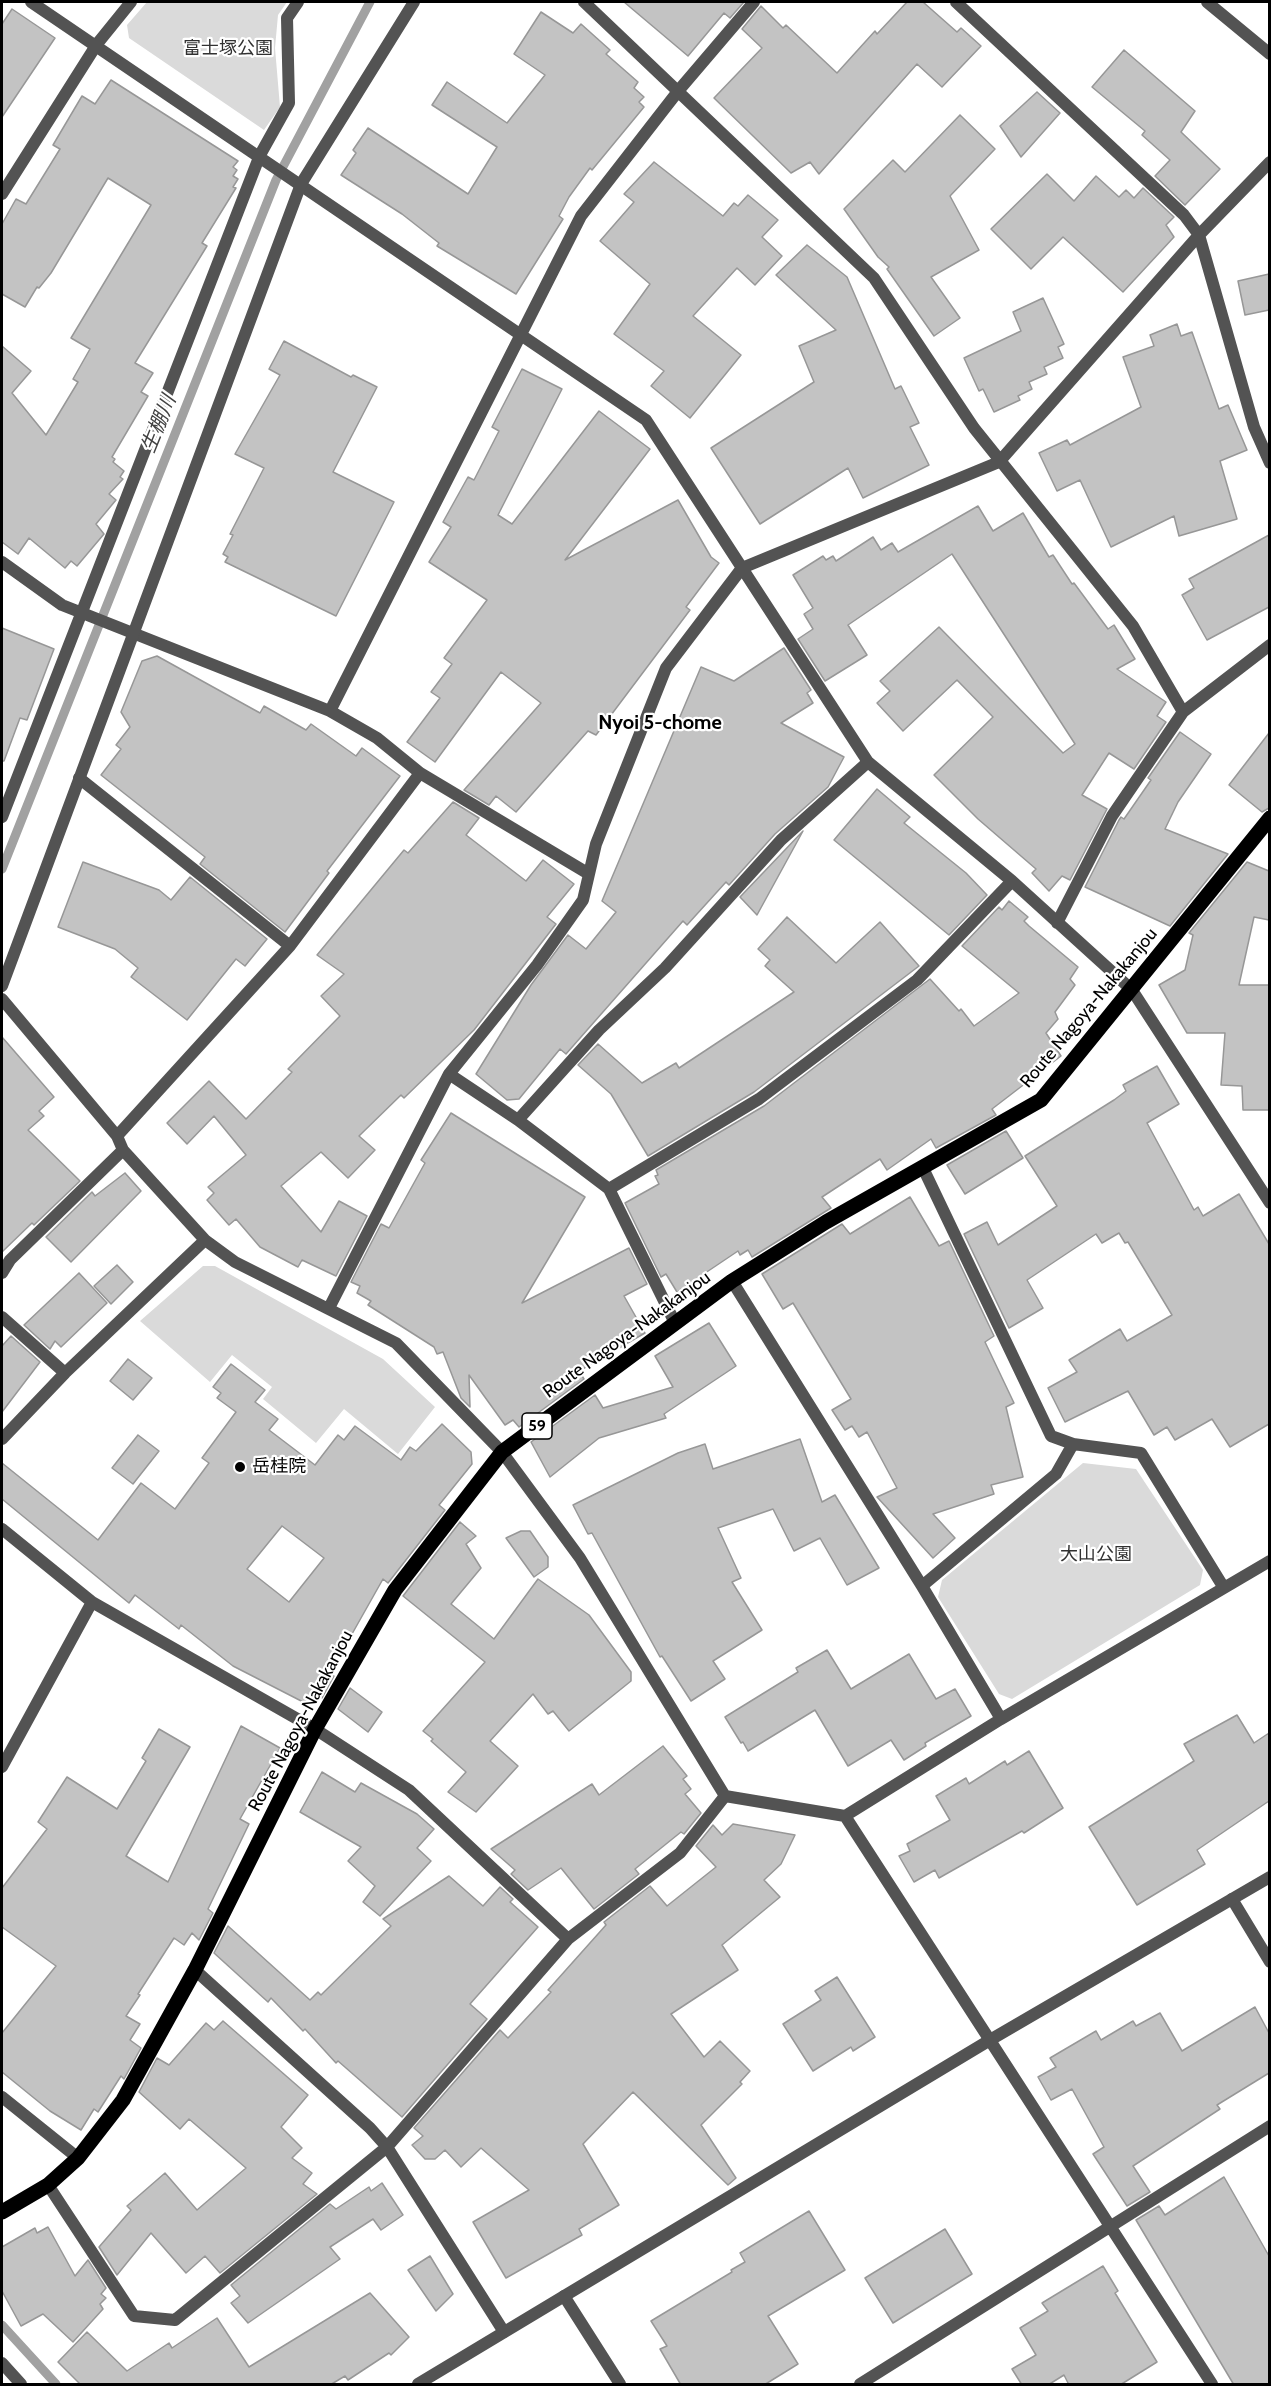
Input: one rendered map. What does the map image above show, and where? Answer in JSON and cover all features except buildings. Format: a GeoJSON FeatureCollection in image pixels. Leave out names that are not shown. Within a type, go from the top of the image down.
{"type":"FeatureCollection","features":[{"type":"Feature","properties":{"kind":"main road","name":"Route Nagoya-Nakakanjou"},"geometry":{"type":"LineString","coordinates":[[2,2212],[48,2185],[78,2158],[123,2100],[195,1970],[315,1729],[395,1590],[502,1452],[732,1281],[826,1222],[1041,1100],[1269,818]]}},
{"type":"Feature","properties":{"kind":"street"},"geometry":{"type":"LineString","coordinates":[[31,2],[97,44],[646,420],[868,762],[1012,881],[1132,990],[1269,1203]]}},
{"type":"Feature","properties":{"kind":"street"},"geometry":{"type":"LineString","coordinates":[[2,194],[97,44],[131,2]]}},
{"type":"Feature","properties":{"kind":"street"},"geometry":{"type":"LineString","coordinates":[[2,818],[289,103],[287,18],[298,2]]}},
{"type":"Feature","properties":{"kind":"street"},"geometry":{"type":"LineString","coordinates":[[2,986],[301,184],[414,2]]}},
{"type":"Feature","properties":{"kind":"street"},"geometry":{"type":"LineString","coordinates":[[584,2],[679,90],[874,279],[999,462],[1133,626],[1183,712]]}},
{"type":"Feature","properties":{"kind":"street"},"geometry":{"type":"LineString","coordinates":[[330,711],[581,216],[679,90],[754,2]]}},
{"type":"Feature","properties":{"kind":"street"},"geometry":{"type":"LineString","coordinates":[[956,2],[1184,214],[1200,235],[1254,427],[1269,463]]}},
{"type":"Feature","properties":{"kind":"street"},"geometry":{"type":"LineString","coordinates":[[1207,2],[1269,54]]}},
{"type":"Feature","properties":{"kind":"street"},"geometry":{"type":"LineString","coordinates":[[329,1308],[449,1074],[557,937],[583,900],[596,844],[666,668],[742,568],[999,462],[1200,235],[1269,162]]}},
{"type":"Feature","properties":{"kind":"street"},"geometry":{"type":"LineString","coordinates":[[2,562],[62,605],[330,711],[377,738],[420,773],[589,873]]}},
{"type":"Feature","properties":{"kind":"street"},"geometry":{"type":"LineString","coordinates":[[1057,923],[1112,816],[1183,712],[1269,645]]}},
{"type":"Feature","properties":{"kind":"street"},"geometry":{"type":"LineString","coordinates":[[518,1120],[599,1030],[665,968],[781,840],[868,762]]}},
{"type":"Feature","properties":{"kind":"street"},"geometry":{"type":"LineString","coordinates":[[117,1136],[290,946],[420,773]]}},
{"type":"Feature","properties":{"kind":"street"},"geometry":{"type":"LineString","coordinates":[[79,778],[290,946]]}},
{"type":"Feature","properties":{"kind":"street"},"geometry":{"type":"LineString","coordinates":[[609,1189],[759,1099],[917,980],[1012,881]]}},
{"type":"Feature","properties":{"kind":"street"},"geometry":{"type":"LineString","coordinates":[[2,999],[117,1136],[123,1150],[205,1240],[235,1262],[396,1343],[502,1452],[580,1558],[725,1796],[845,1816],[1000,1719],[1269,1561]]}},
{"type":"Feature","properties":{"kind":"street"},"geometry":{"type":"LineString","coordinates":[[449,1074],[518,1120],[609,1189],[675,1323]]}},
{"type":"Feature","properties":{"kind":"street"},"geometry":{"type":"LineString","coordinates":[[2,1273],[9,1260],[123,1150]]}},
{"type":"Feature","properties":{"kind":"street"},"geometry":{"type":"LineString","coordinates":[[923,1168],[1052,1436],[1073,1444],[1141,1453],[1224,1588]]}},
{"type":"Feature","properties":{"kind":"street"},"geometry":{"type":"LineString","coordinates":[[2,1439],[64,1373],[205,1240]]}},
{"type":"Feature","properties":{"kind":"street"},"geometry":{"type":"LineString","coordinates":[[732,1281],[922,1586],[1000,1719]]}},
{"type":"Feature","properties":{"kind":"street"},"geometry":{"type":"LineString","coordinates":[[2,1317],[64,1373]]}},
{"type":"Feature","properties":{"kind":"street"},"geometry":{"type":"LineString","coordinates":[[922,1586],[1056,1474],[1073,1444]]}},
{"type":"Feature","properties":{"kind":"street"},"geometry":{"type":"LineString","coordinates":[[2,1529],[92,1602],[315,1729],[409,1790],[568,1939]]}},
{"type":"Feature","properties":{"kind":"street"},"geometry":{"type":"LineString","coordinates":[[2,1767],[92,1602]]}},
{"type":"Feature","properties":{"kind":"street"},"geometry":{"type":"LineString","coordinates":[[48,2185],[134,2316],[175,2320],[387,2147],[568,1939],[680,1853],[725,1796]]}},
{"type":"Feature","properties":{"kind":"street"},"geometry":{"type":"LineString","coordinates":[[845,1816],[1212,2385]]}},
{"type":"Feature","properties":{"kind":"street"},"geometry":{"type":"LineString","coordinates":[[418,2385],[990,2040],[1269,1877]]}},
{"type":"Feature","properties":{"kind":"street"},"geometry":{"type":"LineString","coordinates":[[1232,1899],[1269,1962]]}},
{"type":"Feature","properties":{"kind":"street"},"geometry":{"type":"LineString","coordinates":[[195,1970],[370,2128],[387,2147],[504,2332]]}},
{"type":"Feature","properties":{"kind":"street"},"geometry":{"type":"LineString","coordinates":[[2,2097],[78,2158]]}},
{"type":"Feature","properties":{"kind":"street"},"geometry":{"type":"LineString","coordinates":[[860,2385],[881,2379],[1109,2227],[1269,2126]]}},
{"type":"Feature","properties":{"kind":"street"},"geometry":{"type":"LineString","coordinates":[[564,2296],[620,2385]]}},
{"type":"Feature","properties":{"kind":"street"},"geometry":{"type":"LineString","coordinates":[[2,2363],[21,2385]]}},
{"type":"Feature","properties":{"kind":"green space","name":"富士塚公園"},"geometry":{"type":"Polygon","coordinates":[[[147,2],[287,2],[278,15],[275,48],[280,107],[264,130],[129,38],[127,25],[147,2]]]}},
{"type":"Feature","properties":{"kind":"green space"},"geometry":{"type":"Polygon","coordinates":[[[203,1266],[215,1266],[383,1359],[435,1407],[398,1454],[344,1409],[316,1443],[263,1399],[272,1387],[232,1355],[210,1382],[140,1321],[203,1266]]]}},
{"type":"Feature","properties":{"kind":"green space","name":"大山公園"},"geometry":{"type":"Polygon","coordinates":[[[1083,1463],[1136,1469],[1203,1570],[1200,1585],[1012,1699],[999,1694],[938,1597],[942,1580],[1083,1463]]]}},
{"type":"Feature","properties":{"kind":"waterway","name":"生棚川"},"geometry":{"type":"LineString","coordinates":[[2,869],[276,180],[370,2]]}},
{"type":"Feature","properties":{"kind":"waterway","name":"生棚川"},"geometry":{"type":"LineString","coordinates":[[2,2325],[56,2384]]}},
{"type":"Feature","properties":{"kind":"place","name":"岳桂院"},"geometry":{"type":"Point","coordinates":[240,1467]}},
{"type":"Feature","properties":{"kind":"district","name":"Nyoi 5-chome"},"geometry":{"type":"Point","coordinates":[660,723]}}]}
